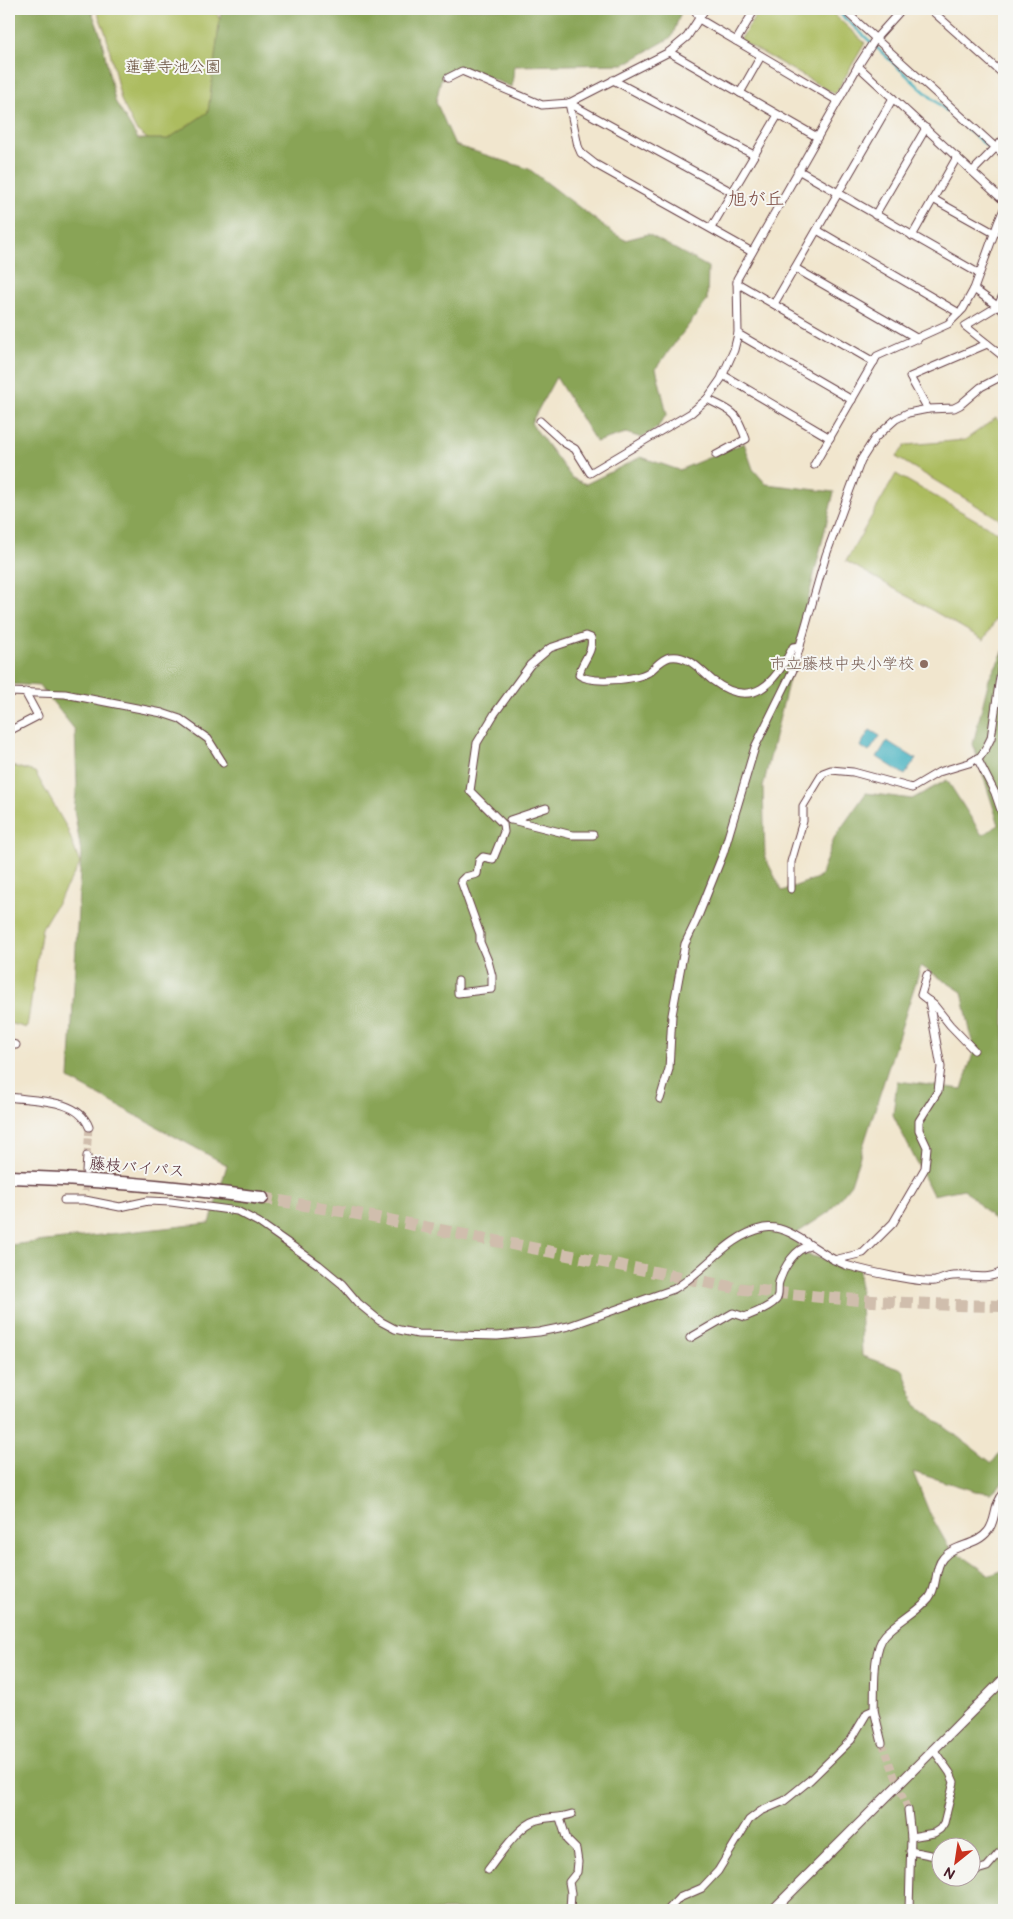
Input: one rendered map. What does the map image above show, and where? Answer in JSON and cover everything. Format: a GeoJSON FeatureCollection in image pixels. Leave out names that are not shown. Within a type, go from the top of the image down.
{"type":"FeatureCollection","features":[{"type":"Feature","properties":{"kind":"highway","name":"藤枝バイパス"},"geometry":{"type":"LineString","coordinates":[[9,1177],[77,1178],[262,1198]]}},
{"type":"Feature","properties":{"kind":"street"},"geometry":{"type":"LineString","coordinates":[[695,9],[699,20],[838,101]]}},
{"type":"Feature","properties":{"kind":"street"},"geometry":{"type":"LineString","coordinates":[[448,78],[462,71],[542,105],[569,103],[669,52],[687,37],[705,9]]}},
{"type":"Feature","properties":{"kind":"street"},"geometry":{"type":"LineString","coordinates":[[736,41],[755,9]]}},
{"type":"Feature","properties":{"kind":"street"},"geometry":{"type":"LineString","coordinates":[[843,9],[1004,155]]}},
{"type":"Feature","properties":{"kind":"street"},"geometry":{"type":"LineString","coordinates":[[540,422],[563,442],[575,449],[590,473],[691,413],[707,399],[723,375],[734,350],[738,334],[736,279],[858,66],[876,38],[902,9]]}},
{"type":"Feature","properties":{"kind":"street"},"geometry":{"type":"LineString","coordinates":[[930,9],[1004,75]]}},
{"type":"Feature","properties":{"kind":"street"},"geometry":{"type":"LineString","coordinates":[[669,52],[817,137]]}},
{"type":"Feature","properties":{"kind":"street"},"geometry":{"type":"LineString","coordinates":[[740,93],[761,56]]}},
{"type":"Feature","properties":{"kind":"street"},"geometry":{"type":"LineString","coordinates":[[858,66],[1004,201]]}},
{"type":"Feature","properties":{"kind":"street"},"geometry":{"type":"LineString","coordinates":[[613,80],[754,155]]}},
{"type":"Feature","properties":{"kind":"street"},"geometry":{"type":"LineString","coordinates":[[774,304],[893,98]]}},
{"type":"Feature","properties":{"kind":"street"},"geometry":{"type":"LineString","coordinates":[[569,103],[732,192]]}},
{"type":"Feature","properties":{"kind":"street"},"geometry":{"type":"LineString","coordinates":[[569,103],[575,136],[581,154],[595,164],[752,252]]}},
{"type":"Feature","properties":{"kind":"street"},"geometry":{"type":"LineString","coordinates":[[711,228],[778,115]]}},
{"type":"Feature","properties":{"kind":"street"},"geometry":{"type":"LineString","coordinates":[[875,214],[926,128]]}},
{"type":"Feature","properties":{"kind":"street"},"geometry":{"type":"LineString","coordinates":[[973,171],[1004,139]]}},
{"type":"Feature","properties":{"kind":"street"},"geometry":{"type":"LineString","coordinates":[[912,236],[957,157]]}},
{"type":"Feature","properties":{"kind":"street"},"geometry":{"type":"LineString","coordinates":[[798,170],[978,274]]}},
{"type":"Feature","properties":{"kind":"street"},"geometry":{"type":"LineString","coordinates":[[933,199],[994,233]]}},
{"type":"Feature","properties":{"kind":"street"},"geometry":{"type":"LineString","coordinates":[[814,465],[877,356],[948,324],[959,312],[974,288],[1004,209]]}},
{"type":"Feature","properties":{"kind":"street"},"geometry":{"type":"LineString","coordinates":[[817,230],[959,312]]}},
{"type":"Feature","properties":{"kind":"street"},"geometry":{"type":"LineString","coordinates":[[795,268],[918,339]]}},
{"type":"Feature","properties":{"kind":"street"},"geometry":{"type":"LineString","coordinates":[[737,283],[874,362]]}},
{"type":"Feature","properties":{"kind":"street"},"geometry":{"type":"LineString","coordinates":[[974,288],[1001,308]]}},
{"type":"Feature","properties":{"kind":"street"},"geometry":{"type":"LineString","coordinates":[[1001,308],[1004,293]]}},
{"type":"Feature","properties":{"kind":"street"},"geometry":{"type":"LineString","coordinates":[[1001,308],[964,326],[1004,357]]}},
{"type":"Feature","properties":{"kind":"street"},"geometry":{"type":"LineString","coordinates":[[738,334],[852,400]]}},
{"type":"Feature","properties":{"kind":"street"},"geometry":{"type":"LineString","coordinates":[[928,409],[910,377],[987,344]]}},
{"type":"Feature","properties":{"kind":"street"},"geometry":{"type":"LineString","coordinates":[[723,375],[830,438]]}},
{"type":"Feature","properties":{"kind":"street"},"geometry":{"type":"LineString","coordinates":[[660,1099],[669,1069],[672,1015],[685,944],[723,854],[755,747],[788,684],[826,555],[860,460],[875,438],[887,426],[908,413],[928,409],[954,408],[981,387],[1004,375]]}},
{"type":"Feature","properties":{"kind":"street"},"geometry":{"type":"LineString","coordinates":[[707,399],[733,412],[746,439],[716,454]]}},
{"type":"Feature","properties":{"kind":"street"},"geometry":{"type":"LineString","coordinates":[[458,981],[458,994],[492,989],[488,961],[480,942],[480,934],[461,881],[466,877],[477,874],[479,861],[483,857],[493,858],[504,832],[503,824],[470,791],[477,743],[495,713],[530,665],[550,648],[586,636],[591,638],[591,649],[579,670],[578,675],[583,678],[610,680],[635,676],[648,672],[662,660],[672,656],[692,662],[721,686],[741,693],[753,693],[764,688],[775,679],[793,647],[800,646]]}},
{"type":"Feature","properties":{"kind":"street"},"geometry":{"type":"LineString","coordinates":[[791,889],[791,862],[803,821],[804,806],[823,773],[830,770],[853,772],[912,788],[939,772],[955,768],[977,758],[991,738],[1004,650]]}},
{"type":"Feature","properties":{"kind":"street"},"geometry":{"type":"LineString","coordinates":[[9,692],[65,694],[180,718],[208,739],[223,763]]}},
{"type":"Feature","properties":{"kind":"street"},"geometry":{"type":"LineString","coordinates":[[9,731],[38,716],[25,692]]}},
{"type":"Feature","properties":{"kind":"street"},"geometry":{"type":"LineString","coordinates":[[977,758],[995,793],[1004,819]]}},
{"type":"Feature","properties":{"kind":"street"},"geometry":{"type":"LineString","coordinates":[[503,824],[546,808]]}},
{"type":"Feature","properties":{"kind":"street"},"geometry":{"type":"LineString","coordinates":[[512,820],[572,835],[593,835]]}},
{"type":"Feature","properties":{"kind":"street"},"geometry":{"type":"LineString","coordinates":[[926,975],[921,995],[929,1001],[974,1050]]}},
{"type":"Feature","properties":{"kind":"street"},"geometry":{"type":"LineString","coordinates":[[833,1260],[863,1253],[893,1223],[925,1168],[927,1147],[919,1130],[919,1121],[938,1092],[941,1067],[929,1001]]}},
{"type":"Feature","properties":{"kind":"street"},"geometry":{"type":"LineString","coordinates":[[9,1097],[63,1105],[79,1113],[86,1120],[88,1127]]}},
{"type":"Feature","properties":{"kind":"street"},"geometry":{"type":"LineString","coordinates":[[86,1170],[87,1156]]}},
{"type":"Feature","properties":{"kind":"street"},"geometry":{"type":"LineString","coordinates":[[84,1200],[85,1191]]}},
{"type":"Feature","properties":{"kind":"street"},"geometry":{"type":"LineString","coordinates":[[64,1200],[84,1200],[120,1207],[148,1201],[171,1202],[237,1211],[258,1222],[319,1266],[342,1284],[358,1303],[380,1321],[395,1329],[418,1334],[497,1336],[539,1332],[568,1326],[674,1289],[687,1282],[730,1242],[766,1228],[786,1230],[833,1260],[848,1266],[919,1280],[935,1281],[952,1276],[991,1277],[1004,1270]]}},
{"type":"Feature","properties":{"kind":"street"},"geometry":{"type":"LineString","coordinates":[[690,1338],[733,1313],[745,1317],[774,1303],[778,1297],[778,1283],[792,1256],[801,1247],[810,1246]]}},
{"type":"Feature","properties":{"kind":"street"},"geometry":{"type":"LineString","coordinates":[[882,1743],[874,1710],[878,1650],[884,1636],[930,1596],[942,1558],[950,1552],[982,1539],[990,1530],[995,1506],[1004,1493]]}},
{"type":"Feature","properties":{"kind":"street"},"geometry":{"type":"LineString","coordinates":[[773,1910],[1004,1679]]}},
{"type":"Feature","properties":{"kind":"street"},"geometry":{"type":"LineString","coordinates":[[668,1910],[679,1898],[702,1888],[718,1871],[749,1820],[761,1811],[784,1801],[810,1780],[852,1740],[866,1713],[874,1710]]}},
{"type":"Feature","properties":{"kind":"street"},"geometry":{"type":"LineString","coordinates":[[911,1837],[934,1833],[944,1822],[954,1782],[933,1749]]}},
{"type":"Feature","properties":{"kind":"street"},"geometry":{"type":"LineString","coordinates":[[908,1810],[911,1837],[909,1910]]}},
{"type":"Feature","properties":{"kind":"street"},"geometry":{"type":"LineString","coordinates":[[488,1870],[521,1830],[535,1820],[560,1818],[572,1814]]}},
{"type":"Feature","properties":{"kind":"street"},"geometry":{"type":"LineString","coordinates":[[560,1818],[566,1840],[576,1849],[578,1862],[577,1872],[569,1882],[571,1893],[570,1910]]}},
{"type":"Feature","properties":{"kind":"street"},"geometry":{"type":"LineString","coordinates":[[910,1851],[930,1855]]}},
{"type":"Feature","properties":{"kind":"street"},"geometry":{"type":"LineString","coordinates":[[980,1869],[987,1866],[999,1854],[1004,1858]]}},
{"type":"Feature","properties":{"kind":"green space"},"geometry":{"type":"Polygon","coordinates":[[[9,9],[91,9],[101,36],[115,101],[138,139],[168,139],[208,112],[221,9],[682,9],[672,37],[625,64],[514,66],[512,87],[462,67],[441,79],[436,102],[455,145],[529,169],[613,233],[625,240],[648,234],[708,267],[707,301],[656,368],[667,414],[657,428],[642,438],[626,433],[596,442],[556,377],[531,423],[572,478],[586,484],[641,457],[679,470],[744,443],[753,469],[766,484],[834,492],[763,787],[765,857],[782,891],[820,877],[834,838],[866,793],[912,799],[947,780],[982,835],[999,825],[973,744],[989,679],[1004,650],[1004,1223],[997,1223],[964,1189],[933,1195],[893,1115],[897,1081],[962,1089],[974,1050],[962,992],[921,966],[851,1184],[829,1212],[794,1235],[801,1253],[859,1268],[862,1356],[903,1370],[916,1405],[992,1463],[1004,1447],[1004,1482],[991,1493],[975,1491],[913,1472],[930,1514],[948,1546],[990,1575],[1004,1570],[1004,1910],[9,1910],[9,1245],[210,1223],[227,1165],[69,1079],[81,852],[74,810],[77,785],[75,730],[40,686],[9,684],[9,9]]]}},
{"type":"Feature","properties":{"kind":"green space","name":"蓮華寺池公園"},"geometry":{"type":"Polygon","coordinates":[[[96,9],[215,9],[230,44],[235,100],[188,170],[136,130],[121,100],[106,34],[96,9]]]}},
{"type":"Feature","properties":{"kind":"green space"},"geometry":{"type":"Polygon","coordinates":[[[760,9],[828,9],[865,43],[835,94],[740,40],[760,9]]]}},
{"type":"Feature","properties":{"kind":"green space"},"geometry":{"type":"Polygon","coordinates":[[[996,418],[1004,426],[1004,522],[896,457],[906,445],[965,440],[996,418]]]}},
{"type":"Feature","properties":{"kind":"green space"},"geometry":{"type":"Polygon","coordinates":[[[896,474],[1004,536],[1004,605],[984,640],[846,561],[896,474]]]}},
{"type":"Feature","properties":{"kind":"green space"},"geometry":{"type":"Polygon","coordinates":[[[9,765],[35,772],[67,828],[80,864],[42,928],[27,1028],[9,1023],[9,765]]]}},
{"type":"Feature","properties":{"kind":"water"},"geometry":{"type":"Polygon","coordinates":[[[870,730],[880,736],[869,752],[860,746],[870,730]]]}},
{"type":"Feature","properties":{"kind":"water"},"geometry":{"type":"Polygon","coordinates":[[[887,741],[916,759],[905,775],[877,757],[887,741]]]}},
{"type":"Feature","properties":{"kind":"waterway"},"geometry":{"type":"LineString","coordinates":[[835,9],[917,85],[1004,161]]}},
{"type":"Feature","properties":{"kind":"tunnel"},"geometry":{"type":"LineString","coordinates":[[87,1156],[89,1127]]}},
{"type":"Feature","properties":{"kind":"tunnel"},"geometry":{"type":"LineString","coordinates":[[85,1191],[86,1178]]}},
{"type":"Feature","properties":{"kind":"tunnel"},"geometry":{"type":"LineString","coordinates":[[262,1198],[353,1213],[736,1288],[870,1301],[1004,1306]]}},
{"type":"Feature","properties":{"kind":"tunnel"},"geometry":{"type":"LineString","coordinates":[[882,1743],[908,1810]]}},
{"type":"Feature","properties":{"kind":"place","name":"市立藤枝中央小学校"},"geometry":{"type":"Point","coordinates":[924,664]}},
{"type":"Feature","properties":{"kind":"district","name":"旭が丘"},"geometry":{"type":"Point","coordinates":[756,199]}}]}
